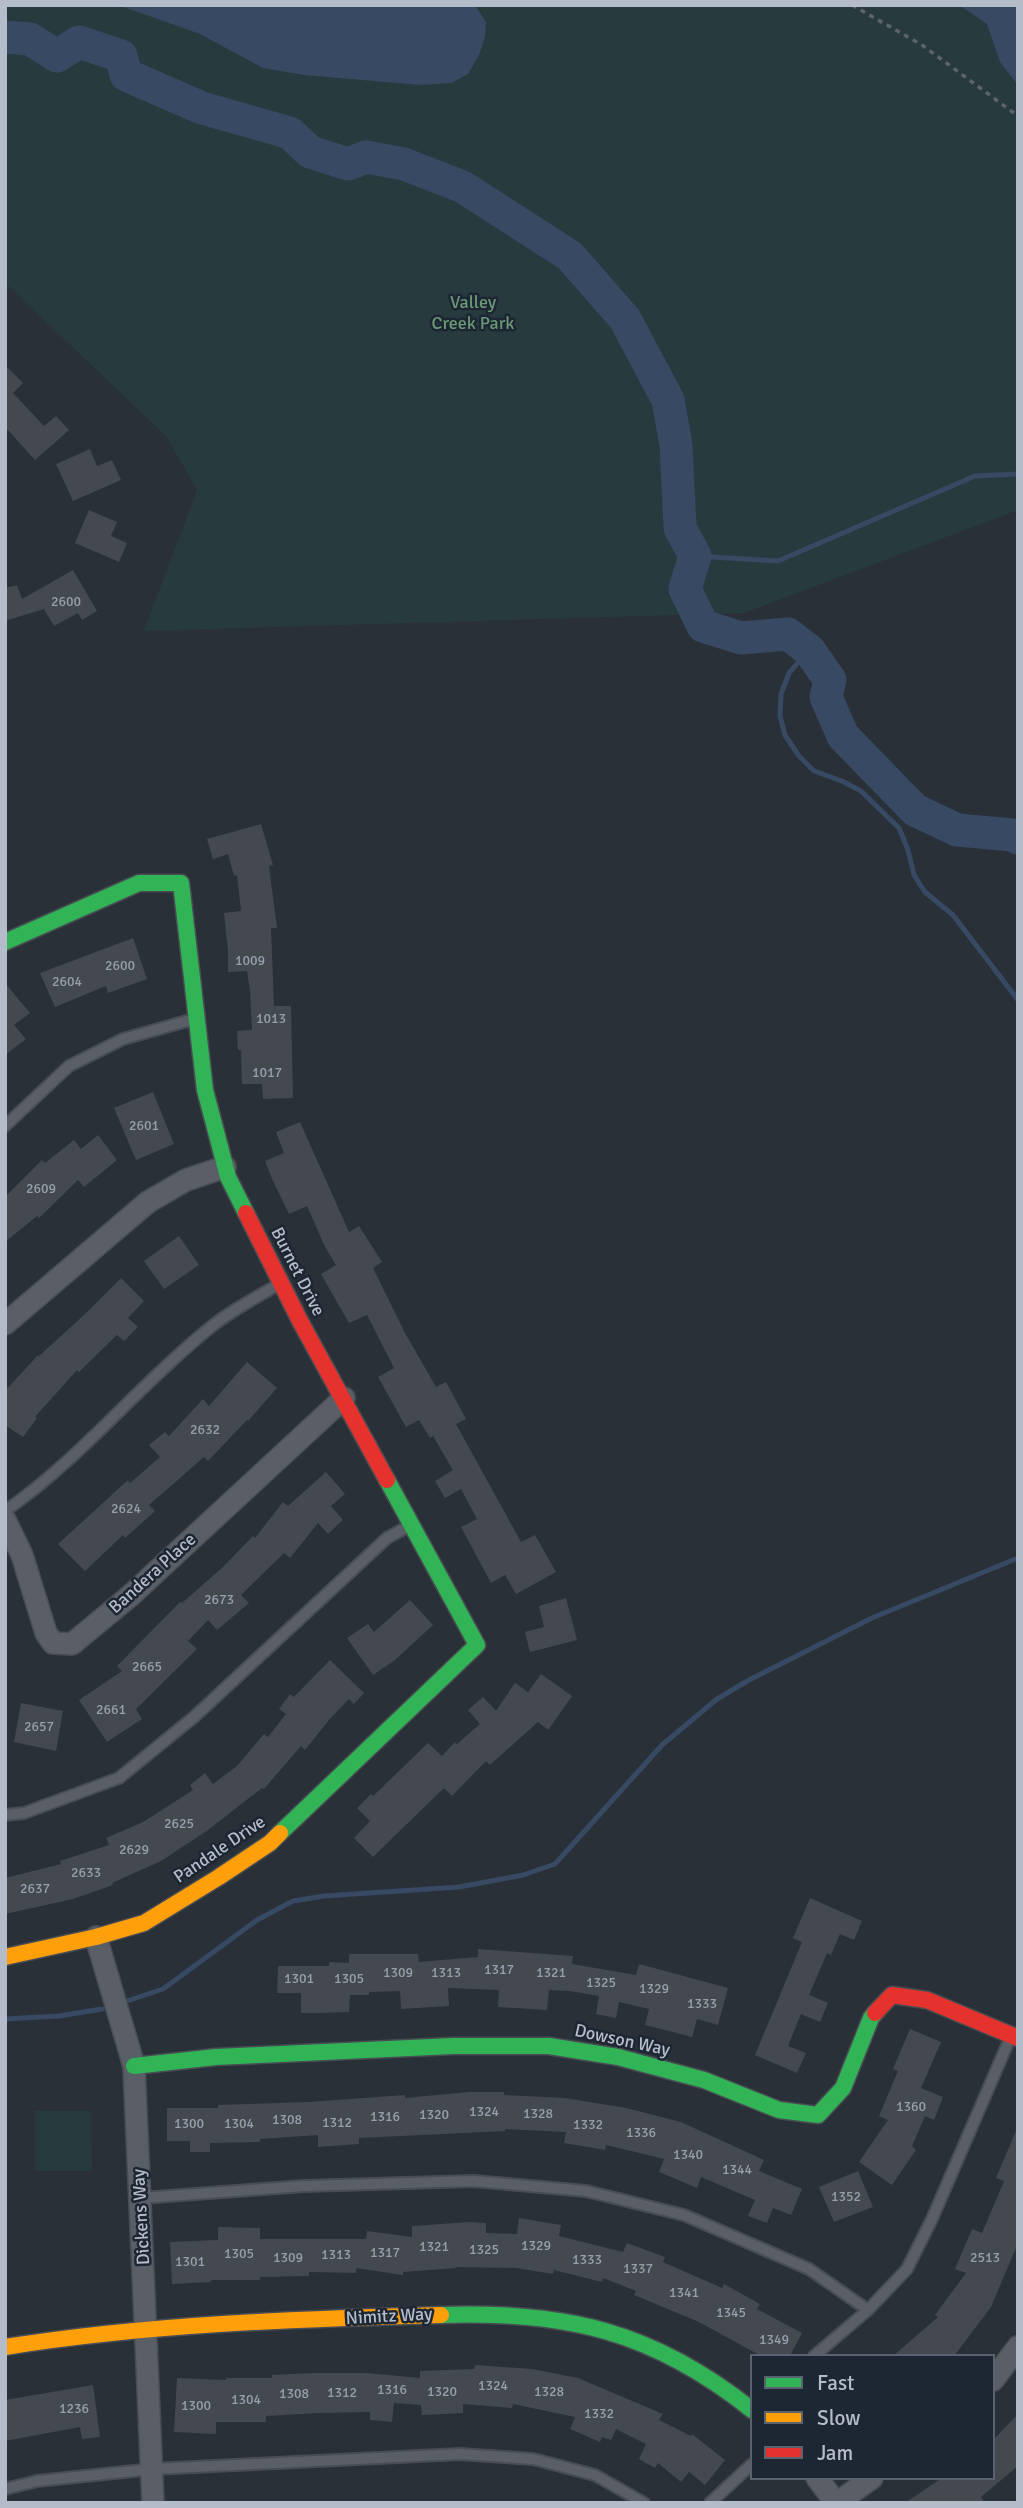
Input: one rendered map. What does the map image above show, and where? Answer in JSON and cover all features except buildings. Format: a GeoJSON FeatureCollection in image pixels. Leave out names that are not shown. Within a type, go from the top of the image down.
{"type":"FeatureCollection","features":[{"type":"Feature","properties":{"kind":"street","name":"Burnet Drive"},"geometry":{"type":"LineString","coordinates":[[5,942],[139,883],[181,883],[205,1090],[228,1177],[281,1283],[477,1645]]}},
{"type":"Feature","properties":{"kind":"street"},"geometry":{"type":"LineString","coordinates":[[5,1324],[148,1202],[186,1180],[225,1167]]}},
{"type":"Feature","properties":{"kind":"street","name":"Bandera Place"},"geometry":{"type":"LineString","coordinates":[[5,1520],[22,1555],[46,1633],[53,1643],[72,1644],[130,1596],[344,1398]]}},
{"type":"Feature","properties":{"kind":"street","name":"Pandale Drive"},"geometry":{"type":"LineString","coordinates":[[5,1957],[96,1937],[144,1923],[219,1877],[270,1843],[477,1645]]}},
{"type":"Feature","properties":{"kind":"street","name":"Dickens Way"},"geometry":{"type":"LineString","coordinates":[[96,1937],[134,2066],[153,2503]]}},
{"type":"Feature","properties":{"kind":"street","name":"Dowson Way"},"geometry":{"type":"LineString","coordinates":[[134,2066],[216,2057],[453,2046],[549,2046],[618,2057],[704,2080],[779,2110],[818,2115],[843,2088],[871,2018],[892,1995],[927,2000],[1014,2036]]}},
{"type":"Feature","properties":{"kind":"street","name":"Nimitz Way"},"geometry":{"type":"LineString","coordinates":[[5,2347],[147,2328],[479,2313],[579,2323],[632,2338],[734,2395],[750,2408]]}},
{"type":"Feature","properties":{"kind":"street"},"geometry":{"type":"LineString","coordinates":[[995,2377],[1018,2347]]}},
{"type":"Feature","properties":{"kind":"street"},"geometry":{"type":"LineString","coordinates":[[819,2480],[837,2503],[869,2480]]}},
{"type":"Feature","properties":{"kind":"lane"},"geometry":{"type":"LineString","coordinates":[[5,1126],[69,1066],[123,1040],[197,1018]]}},
{"type":"Feature","properties":{"kind":"lane"},"geometry":{"type":"LineString","coordinates":[[5,1511],[53,1475],[143,1387],[208,1329],[281,1283]]}},
{"type":"Feature","properties":{"kind":"lane"},"geometry":{"type":"LineString","coordinates":[[5,1815],[24,1813],[119,1778],[194,1717],[387,1538],[412,1524]]}},
{"type":"Feature","properties":{"kind":"lane"},"geometry":{"type":"LineString","coordinates":[[816,2354],[868,2311],[907,2269],[1014,2036]]}},
{"type":"Feature","properties":{"kind":"lane"},"geometry":{"type":"LineString","coordinates":[[141,2198],[304,2186],[474,2181],[586,2191],[684,2215],[809,2270],[868,2311]]}},
{"type":"Feature","properties":{"kind":"lane"},"geometry":{"type":"LineString","coordinates":[[5,2489],[37,2481],[153,2469],[460,2454],[533,2459],[596,2475],[638,2501]]}},
{"type":"Feature","properties":{"kind":"lane"},"geometry":{"type":"LineString","coordinates":[[710,2503],[750,2466]]}},
{"type":"Feature","properties":{"kind":"path"},"geometry":{"type":"LineString","coordinates":[[852,5],[922,45],[1018,116]]}},
{"type":"Feature","properties":{"kind":"green space","name":"Valley Creek Park"},"geometry":{"type":"Polygon","coordinates":[[[5,5],[1018,5],[1018,510],[744,613],[144,631],[197,490],[166,436],[5,283],[5,5]]]}},
{"type":"Feature","properties":{"kind":"green space"},"geometry":{"type":"Polygon","coordinates":[[[35,2111],[91,2111],[92,2171],[35,2171],[35,2111]]]}},
{"type":"Feature","properties":{"kind":"water"},"geometry":{"type":"Polygon","coordinates":[[[118,5],[475,5],[486,22],[485,37],[468,74],[451,83],[420,85],[304,75],[263,68],[200,34],[118,5]]]}},
{"type":"Feature","properties":{"kind":"water"},"geometry":{"type":"Polygon","coordinates":[[[959,5],[1018,5],[1018,85],[1000,62],[987,24],[959,5]]]}},
{"type":"Feature","properties":{"kind":"waterway"},"geometry":{"type":"LineString","coordinates":[[5,37],[30,39],[57,56],[79,42],[121,56],[126,75],[202,108],[290,133],[310,152],[348,164],[366,157],[404,164],[463,187],[570,256],[625,319],[668,400],[676,445],[680,528],[695,556],[685,589],[703,626],[741,638],[788,634],[809,650],[830,680],[826,697],[843,736],[915,810],[957,830],[1013,835],[1018,838]]}},
{"type":"Feature","properties":{"kind":"waterway"},"geometry":{"type":"LineString","coordinates":[[695,556],[778,561],[975,476],[1018,474]]}},
{"type":"Feature","properties":{"kind":"waterway"},"geometry":{"type":"LineString","coordinates":[[809,650],[789,673],[781,694],[780,716],[785,735],[799,756],[814,771],[861,791],[899,828],[914,875],[925,892],[953,915],[1018,1000]]}},
{"type":"Feature","properties":{"kind":"waterway"},"geometry":{"type":"LineString","coordinates":[[127,2001],[163,1989],[257,1920],[293,1901],[324,1896],[459,1887],[523,1875],[555,1864],[662,1745],[717,1699],[872,1618],[1018,1558]]}},
{"type":"Feature","properties":{"kind":"waterway"},"geometry":{"type":"LineString","coordinates":[[5,2019],[59,2016],[102,2009]]}},
{"type":"Feature","properties":{"kind":"traffic: fast"},"geometry":{"type":"LineString","coordinates":[[5,942],[139,883],[181,883],[205,1090],[228,1177],[246,1213]]}},
{"type":"Feature","properties":{"kind":"traffic: fast"},"geometry":{"type":"LineString","coordinates":[[280,1833],[477,1645],[387,1480]]}},
{"type":"Feature","properties":{"kind":"traffic: fast"},"geometry":{"type":"LineString","coordinates":[[134,2066],[216,2057],[453,2046],[549,2046],[618,2057],[704,2080],[779,2110],[818,2115],[843,2088],[875,2013]]}},
{"type":"Feature","properties":{"kind":"traffic: fast"},"geometry":{"type":"LineString","coordinates":[[441,2315],[528,2317],[568,2322],[606,2331],[679,2361],[750,2409]]}},
{"type":"Feature","properties":{"kind":"traffic: slow"},"geometry":{"type":"LineString","coordinates":[[5,1957],[96,1937],[144,1923],[219,1877],[270,1843],[280,1833]]}},
{"type":"Feature","properties":{"kind":"traffic: slow"},"geometry":{"type":"LineString","coordinates":[[5,2347],[168,2328],[441,2315]]}},
{"type":"Feature","properties":{"kind":"traffic: jam"},"geometry":{"type":"LineString","coordinates":[[246,1213],[300,1321],[387,1480]]}},
{"type":"Feature","properties":{"kind":"traffic: jam"},"geometry":{"type":"LineString","coordinates":[[875,2013],[892,1995],[927,2000],[1018,2038]]}}]}
